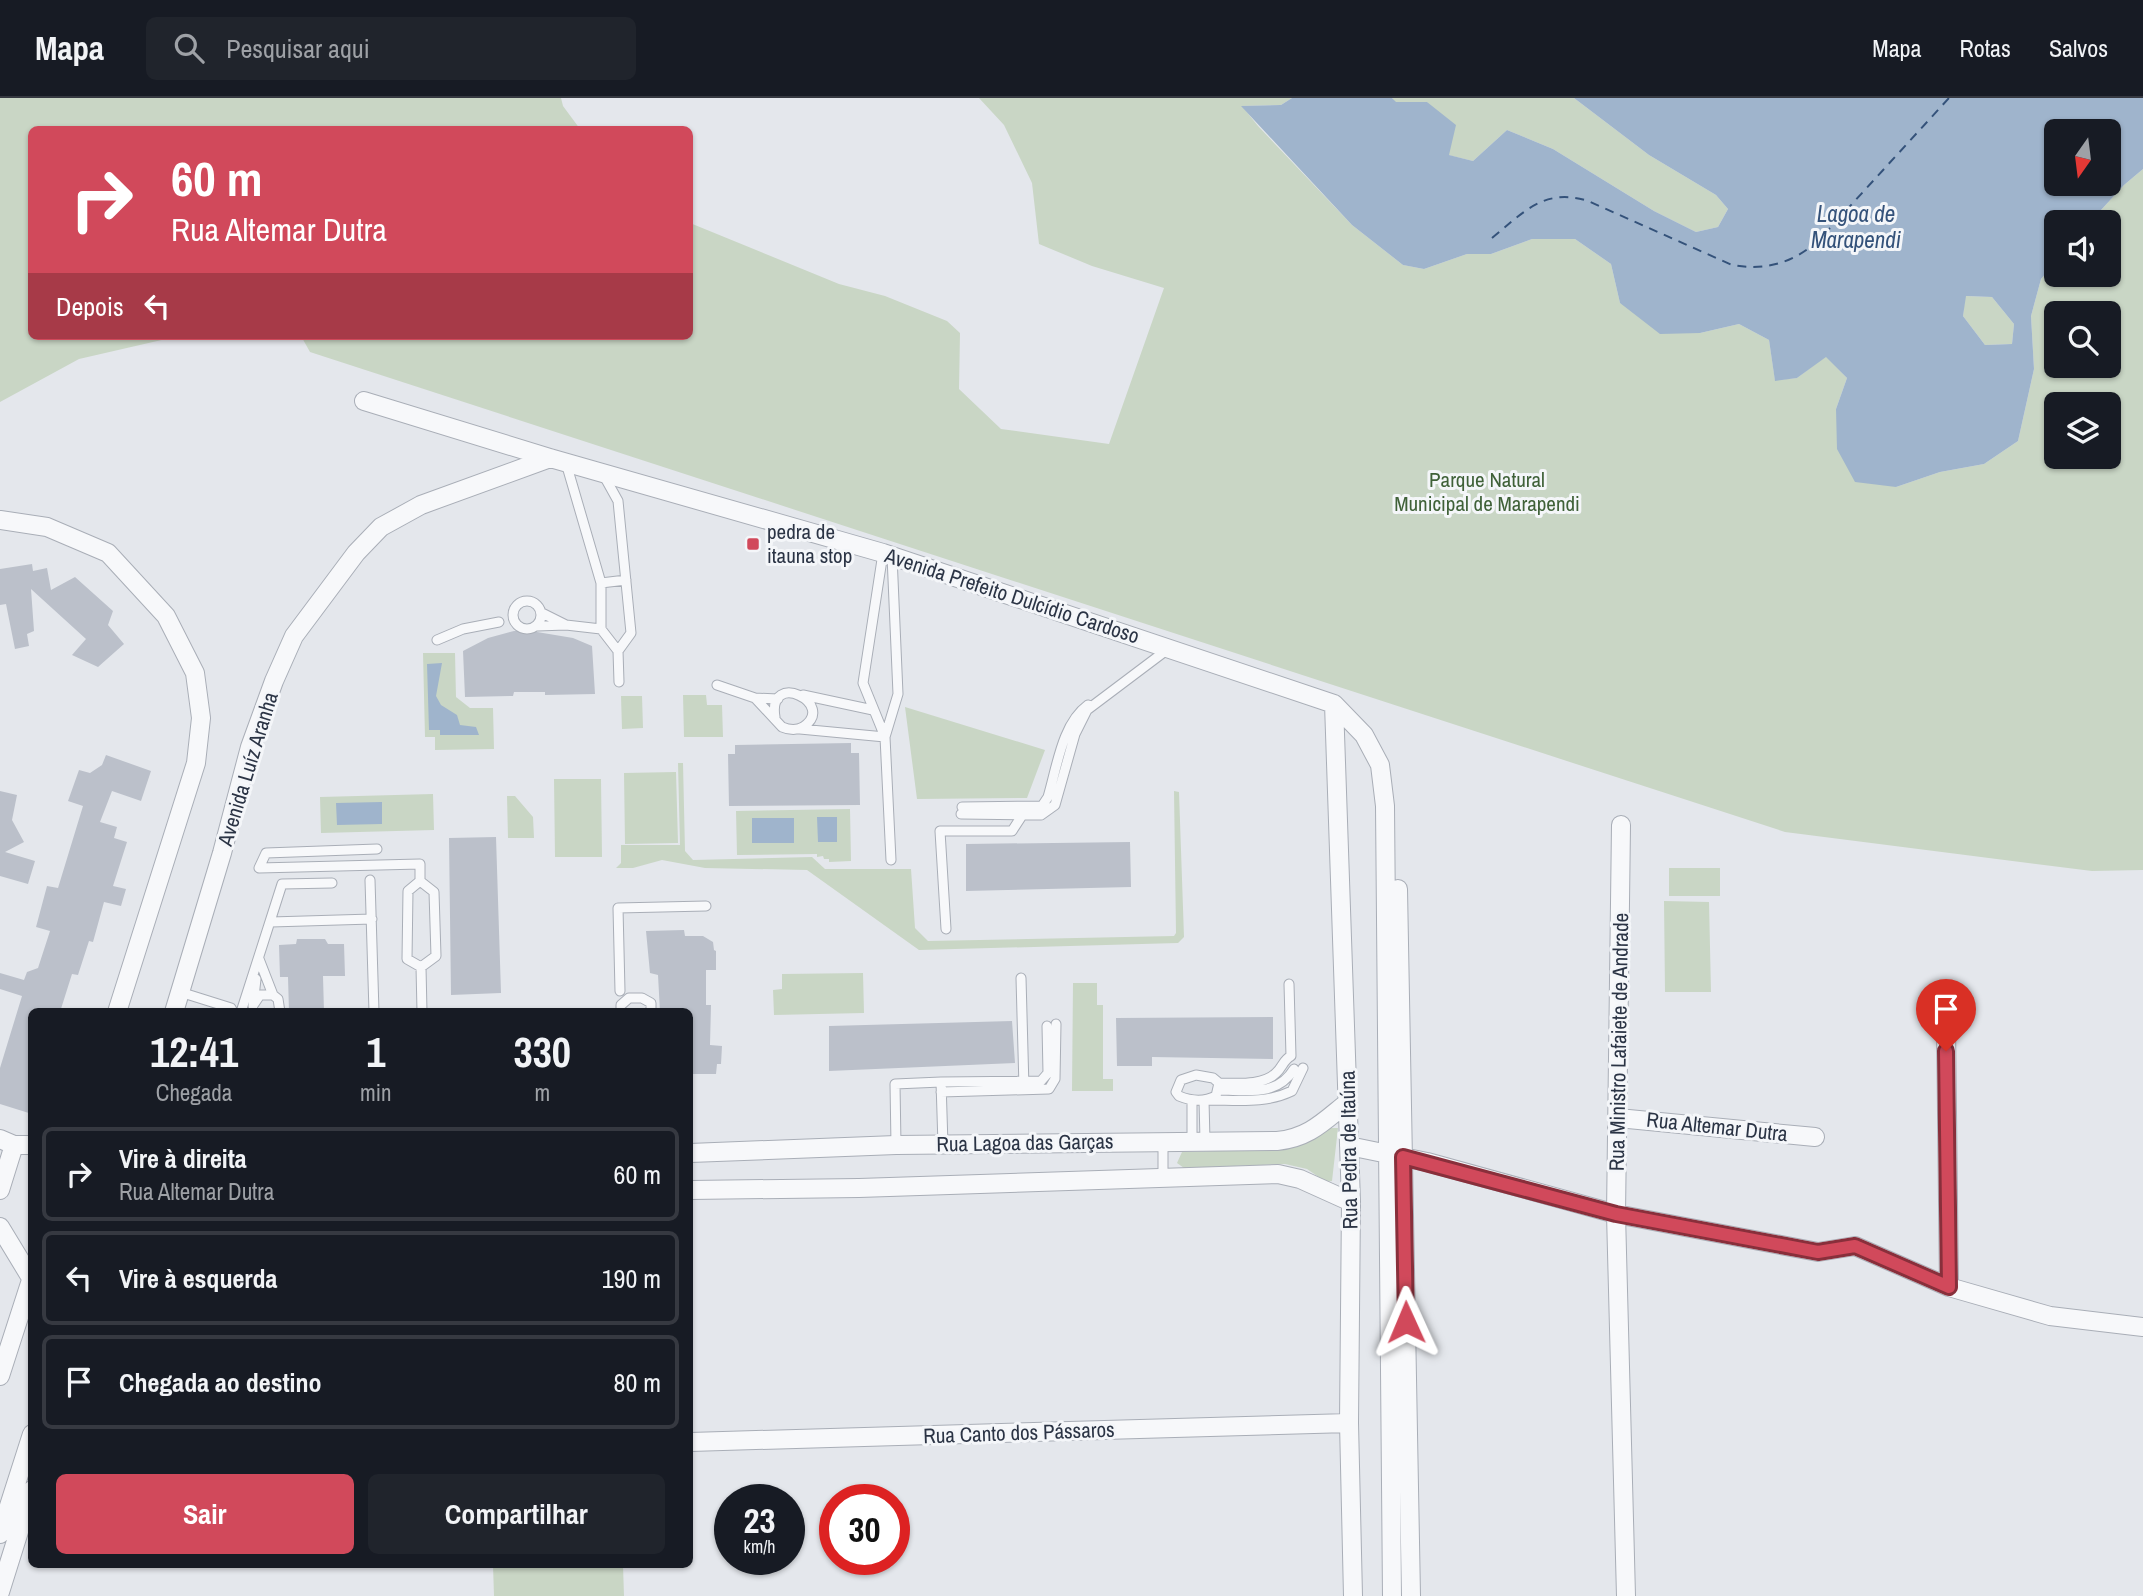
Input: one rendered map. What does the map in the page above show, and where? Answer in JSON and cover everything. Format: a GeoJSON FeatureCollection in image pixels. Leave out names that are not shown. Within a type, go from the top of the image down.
{"type":"FeatureCollection","features":[{"type":"Feature","properties":{"kind":"street","name":"Avenida Prefeito Dulcídio Cardoso"},"geometry":{"type":"LineString","coordinates":[[364,401],[887,555],[1167,647],[1334,704],[1364,736]]}},
{"type":"Feature","properties":{"kind":"street","name":"Avenida Luíz Aranha"},"geometry":{"type":"LineString","coordinates":[[175,1008],[222,853],[250,747],[293,636],[356,553],[381,527],[421,505],[558,460]]}},
{"type":"Feature","properties":{"kind":"street"},"geometry":{"type":"LineString","coordinates":[[0,520],[47,527],[108,553],[166,616],[195,673],[201,718],[196,763],[118,1008]]}},
{"type":"Feature","properties":{"kind":"street","name":"Rua Pedra de Itaúna"},"geometry":{"type":"LineString","coordinates":[[1334,704],[1351,1202],[1349,1423],[1353,1596]]}},
{"type":"Feature","properties":{"kind":"street","name":"Rua Pedra de Itaúna"},"geometry":{"type":"LineString","coordinates":[[1364,736],[1380,765],[1385,806],[1396,1156],[1392,1596]]}},
{"type":"Feature","properties":{"kind":"street"},"geometry":{"type":"LineString","coordinates":[[1383,746],[1397,802],[1396,1156],[1411,1596]]}},
{"type":"Feature","properties":{"kind":"street","name":"Rua Ministro Lafaiete de Andrade"},"geometry":{"type":"LineString","coordinates":[[1621,825],[1616,1214],[1626,1596]]}},
{"type":"Feature","properties":{"kind":"street"},"geometry":{"type":"LineString","coordinates":[[1946,1025],[1949,1287]]}},
{"type":"Feature","properties":{"kind":"street","name":"Rua Lagoa das Garças"},"geometry":{"type":"LineString","coordinates":[[693,1153],[896,1145],[1295,1139],[1311,1132],[1348,1102]]}},
{"type":"Feature","properties":{"kind":"street","name":"Rua Altemar Dutra"},"geometry":{"type":"LineString","coordinates":[[1618,1118],[1815,1137]]}},
{"type":"Feature","properties":{"kind":"street"},"geometry":{"type":"LineString","coordinates":[[0,1190],[15,1143]]}},
{"type":"Feature","properties":{"kind":"street"},"geometry":{"type":"LineString","coordinates":[[1349,1146],[1616,1214],[1818,1252],[1855,1246],[1949,1287],[2050,1316],[2143,1327]]}},
{"type":"Feature","properties":{"kind":"street","name":"Rua Lagoa das Garças"},"geometry":{"type":"LineString","coordinates":[[693,1190],[859,1188],[1289,1175],[1351,1202]]}},
{"type":"Feature","properties":{"kind":"street"},"geometry":{"type":"LineString","coordinates":[[0,1227],[28,1272]]}},
{"type":"Feature","properties":{"kind":"street"},"geometry":{"type":"LineString","coordinates":[[0,1376],[28,1287]]}},
{"type":"Feature","properties":{"kind":"street","name":"Rua Canto dos Pássaros"},"geometry":{"type":"LineString","coordinates":[[693,1442],[1349,1423]]}},
{"type":"Feature","properties":{"kind":"street"},"geometry":{"type":"LineString","coordinates":[[0,1534],[28,1449]]}},
{"type":"Feature","properties":{"kind":"street"},"geometry":{"type":"LineString","coordinates":[[0,1592],[28,1503]]}},
{"type":"Feature","properties":{"kind":"lane"},"geometry":{"type":"LineString","coordinates":[[558,460],[601,583],[601,629],[618,651],[619,682]]}},
{"type":"Feature","properties":{"kind":"lane"},"geometry":{"type":"LineString","coordinates":[[601,471],[618,502],[626,580],[631,633],[618,651]]}},
{"type":"Feature","properties":{"kind":"lane"},"geometry":{"type":"LineString","coordinates":[[885,737],[863,683],[887,555]]}},
{"type":"Feature","properties":{"kind":"lane"},"geometry":{"type":"LineString","coordinates":[[887,555],[898,694],[885,737],[891,860]]}},
{"type":"Feature","properties":{"kind":"lane"},"geometry":{"type":"LineString","coordinates":[[601,583],[626,580]]}},
{"type":"Feature","properties":{"kind":"lane"},"geometry":{"type":"LineString","coordinates":[[499,622],[520,603],[529,601],[538,605],[542,614],[566,625]]}},
{"type":"Feature","properties":{"kind":"lane"},"geometry":{"type":"LineString","coordinates":[[513,612],[519,628],[528,630],[537,626],[566,625],[601,629]]}},
{"type":"Feature","properties":{"kind":"lane"},"geometry":{"type":"LineString","coordinates":[[537,626],[542,614]]}},
{"type":"Feature","properties":{"kind":"lane"},"geometry":{"type":"LineString","coordinates":[[437,640],[463,629],[499,622],[516,624]]}},
{"type":"Feature","properties":{"kind":"lane"},"geometry":{"type":"LineString","coordinates":[[961,811],[1025,810],[1041,815],[1055,805],[1075,733],[1087,710],[1167,647]]}},
{"type":"Feature","properties":{"kind":"lane"},"geometry":{"type":"LineString","coordinates":[[717,685],[755,698],[778,699],[788,693],[800,694],[873,710]]}},
{"type":"Feature","properties":{"kind":"lane"},"geometry":{"type":"LineString","coordinates":[[799,729],[809,721],[811,709],[806,698],[800,694]]}},
{"type":"Feature","properties":{"kind":"lane"},"geometry":{"type":"LineString","coordinates":[[755,698],[775,717]]}},
{"type":"Feature","properties":{"kind":"lane"},"geometry":{"type":"LineString","coordinates":[[778,699],[775,717],[787,730],[885,737]]}},
{"type":"Feature","properties":{"kind":"lane"},"geometry":{"type":"LineString","coordinates":[[946,929],[940,831],[1012,831],[1025,810]]}},
{"type":"Feature","properties":{"kind":"lane"},"geometry":{"type":"LineString","coordinates":[[377,849],[266,853],[259,868],[420,864],[420,881]]}},
{"type":"Feature","properties":{"kind":"lane"},"geometry":{"type":"LineString","coordinates":[[370,880],[374,1008]]}},
{"type":"Feature","properties":{"kind":"lane"},"geometry":{"type":"LineString","coordinates":[[420,881],[434,892],[436,956],[421,967]]}},
{"type":"Feature","properties":{"kind":"lane"},"geometry":{"type":"LineString","coordinates":[[420,881],[408,891],[407,959],[421,967]]}},
{"type":"Feature","properties":{"kind":"lane"},"geometry":{"type":"LineString","coordinates":[[242,1008],[282,884],[332,883]]}},
{"type":"Feature","properties":{"kind":"lane"},"geometry":{"type":"LineString","coordinates":[[621,1008],[618,908],[706,906]]}},
{"type":"Feature","properties":{"kind":"lane"},"geometry":{"type":"LineString","coordinates":[[271,922],[372,919]]}},
{"type":"Feature","properties":{"kind":"lane"},"geometry":{"type":"LineString","coordinates":[[258,959],[273,995],[278,999],[279,1008]]}},
{"type":"Feature","properties":{"kind":"lane"},"geometry":{"type":"LineString","coordinates":[[253,1008],[258,959]]}},
{"type":"Feature","properties":{"kind":"lane"},"geometry":{"type":"LineString","coordinates":[[421,967],[422,1008]]}},
{"type":"Feature","properties":{"kind":"lane"},"geometry":{"type":"LineString","coordinates":[[1021,978],[1024,1087]]}},
{"type":"Feature","properties":{"kind":"lane"},"geometry":{"type":"LineString","coordinates":[[1219,1086],[1272,1077],[1279,1072],[1285,1059],[1291,1056],[1289,984]]}},
{"type":"Feature","properties":{"kind":"lane"},"geometry":{"type":"LineString","coordinates":[[180,991],[231,1008]]}},
{"type":"Feature","properties":{"kind":"lane"},"geometry":{"type":"LineString","coordinates":[[620,991],[629,998],[642,998],[651,1003],[651,1008]]}},
{"type":"Feature","properties":{"kind":"lane"},"geometry":{"type":"LineString","coordinates":[[254,1008],[260,995],[273,995]]}},
{"type":"Feature","properties":{"kind":"lane"},"geometry":{"type":"LineString","coordinates":[[622,1008],[629,998]]}},
{"type":"Feature","properties":{"kind":"lane"},"geometry":{"type":"LineString","coordinates":[[896,1145],[895,1084],[1049,1089],[1055,1079],[1051,1025]]}},
{"type":"Feature","properties":{"kind":"lane"},"geometry":{"type":"LineString","coordinates":[[1298,1068],[1292,1091],[1276,1099],[1192,1100],[1179,1097],[1176,1092],[1181,1080],[1196,1075],[1213,1078],[1219,1086],[1264,1091],[1282,1083],[1298,1068]]}},
{"type":"Feature","properties":{"kind":"lane"},"geometry":{"type":"LineString","coordinates":[[1206,1100],[1216,1096],[1219,1086]]}},
{"type":"Feature","properties":{"kind":"lane"},"geometry":{"type":"LineString","coordinates":[[941,1087],[943,1145]]}},
{"type":"Feature","properties":{"kind":"lane"},"geometry":{"type":"LineString","coordinates":[[1192,1100],[1198,1141]]}},
{"type":"Feature","properties":{"kind":"lane"},"geometry":{"type":"LineString","coordinates":[[1198,1141],[1206,1100]]}},
{"type":"Feature","properties":{"kind":"lane"},"geometry":{"type":"LineString","coordinates":[[1163,1141],[1163,1178]]}},
{"type":"Feature","properties":{"kind":"green space"},"geometry":{"type":"Polygon","coordinates":[[[0,98],[561,98],[563,106],[578,126],[28,126],[28,340],[162,340],[79,359],[0,402],[0,98]]]}},
{"type":"Feature","properties":{"kind":"green space","name":"Parque Natural Municipal de Marapendi"},"geometry":{"type":"Polygon","coordinates":[[[979,98],[1292,98],[1281,105],[1242,106],[1352,225],[1403,265],[1424,269],[1467,254],[1491,254],[1532,239],[1575,239],[1611,264],[1620,303],[1700,333],[1739,324],[1769,340],[1775,380],[1797,378],[1826,356],[1847,378],[1836,409],[1896,487],[1940,472],[1984,464],[2018,441],[2034,369],[2031,316],[2041,279],[2044,275],[2044,287],[2121,287],[2121,210],[2101,210],[2114,196],[2121,196],[2121,188],[2143,169],[2143,870],[2092,871],[1785,832],[310,352],[303,340],[693,340],[693,224],[839,284],[885,296],[947,321],[960,333],[959,389],[1001,429],[1109,444],[1164,288],[1092,266],[1039,244],[1032,183],[1004,125],[979,98]]]}},
{"type":"Feature","properties":{"kind":"green space"},"geometry":{"type":"Polygon","coordinates":[[[1392,98],[1574,98],[1649,155],[1716,195],[1728,209],[1718,227],[1696,232],[1654,211],[1553,149],[1507,130],[1473,161],[1448,155],[1427,102],[1395,102],[1392,98]]]}},
{"type":"Feature","properties":{"kind":"green space"},"geometry":{"type":"Polygon","coordinates":[[[1965,296],[1992,297],[2014,324],[2012,344],[1985,345],[1963,316],[1965,296]]]}},
{"type":"Feature","properties":{"kind":"green space"},"geometry":{"type":"Polygon","coordinates":[[[423,653],[455,653],[456,697],[470,708],[493,708],[494,749],[435,750],[435,737],[425,737],[423,653]]]}},
{"type":"Feature","properties":{"kind":"green space"},"geometry":{"type":"Polygon","coordinates":[[[683,695],[706,695],[707,705],[722,705],[723,737],[684,737],[683,695]]]}},
{"type":"Feature","properties":{"kind":"green space"},"geometry":{"type":"Polygon","coordinates":[[[621,696],[642,696],[643,728],[622,729],[621,696]]]}},
{"type":"Feature","properties":{"kind":"green space"},"geometry":{"type":"Polygon","coordinates":[[[905,707],[1045,750],[1027,798],[917,799],[905,707]]]}},
{"type":"Feature","properties":{"kind":"green space"},"geometry":{"type":"Polygon","coordinates":[[[678,763],[683,763],[685,851],[693,860],[812,857],[825,869],[911,869],[915,928],[928,941],[1174,936],[1174,791],[1179,792],[1184,937],[1178,943],[919,950],[807,870],[705,868],[662,860],[633,868],[616,868],[621,863],[621,845],[680,845],[678,763]]]}},
{"type":"Feature","properties":{"kind":"green space"},"geometry":{"type":"Polygon","coordinates":[[[676,772],[678,843],[625,844],[624,773],[676,772]]]}},
{"type":"Feature","properties":{"kind":"green space"},"geometry":{"type":"Polygon","coordinates":[[[554,779],[601,779],[602,857],[555,857],[554,779]]]}},
{"type":"Feature","properties":{"kind":"green space"},"geometry":{"type":"Polygon","coordinates":[[[433,794],[434,830],[321,833],[320,797],[433,794]]]}},
{"type":"Feature","properties":{"kind":"green space"},"geometry":{"type":"Polygon","coordinates":[[[507,796],[515,796],[533,817],[534,838],[508,838],[507,796]]]}},
{"type":"Feature","properties":{"kind":"green space"},"geometry":{"type":"Polygon","coordinates":[[[850,809],[851,861],[829,862],[829,859],[824,859],[823,856],[817,857],[817,854],[737,855],[736,811],[850,809]]]}},
{"type":"Feature","properties":{"kind":"green space"},"geometry":{"type":"Polygon","coordinates":[[[1669,868],[1720,868],[1720,896],[1669,896],[1669,868]]]}},
{"type":"Feature","properties":{"kind":"green space"},"geometry":{"type":"Polygon","coordinates":[[[1664,901],[1709,902],[1711,992],[1665,992],[1664,901]]]}},
{"type":"Feature","properties":{"kind":"green space"},"geometry":{"type":"Polygon","coordinates":[[[863,973],[864,1013],[774,1015],[773,990],[782,989],[782,974],[863,973]]]}},
{"type":"Feature","properties":{"kind":"green space"},"geometry":{"type":"Polygon","coordinates":[[[1073,983],[1097,983],[1097,1005],[1103,1005],[1103,1079],[1113,1079],[1113,1091],[1072,1091],[1073,983]]]}},
{"type":"Feature","properties":{"kind":"green space"},"geometry":{"type":"Polygon","coordinates":[[[1330,1128],[1338,1128],[1332,1181],[1326,1182],[1307,1169],[1285,1164],[1184,1168],[1177,1163],[1182,1152],[1281,1149],[1330,1128]]]}},
{"type":"Feature","properties":{"kind":"green space"},"geometry":{"type":"Polygon","coordinates":[[[493,1568],[623,1568],[624,1596],[494,1596],[493,1568]]]}},
{"type":"Feature","properties":{"kind":"water","name":"Lagoa de Marapendi"},"geometry":{"type":"Polygon","coordinates":[[[1292,98],[1392,98],[1396,102],[1427,102],[1456,125],[1449,155],[1473,161],[1507,130],[1553,149],[1654,211],[1696,232],[1718,227],[1728,209],[1716,195],[1649,155],[1574,98],[2143,98],[2143,169],[2121,188],[2121,119],[2044,119],[2044,196],[2114,196],[2101,210],[2044,210],[2044,275],[2031,316],[2034,369],[2018,441],[1984,464],[1940,472],[1896,487],[1855,482],[1837,449],[1836,409],[1847,378],[1826,357],[1797,378],[1775,381],[1769,340],[1739,324],[1700,333],[1660,334],[1620,303],[1611,264],[1575,239],[1532,239],[1491,254],[1467,254],[1424,269],[1403,265],[1352,225],[1241,106],[1281,105],[1292,98]],[[1966,296],[1963,316],[1985,345],[2012,344],[2014,324],[1992,297],[1966,296]]]}},
{"type":"Feature","properties":{"kind":"water"},"geometry":{"type":"Polygon","coordinates":[[[442,663],[436,696],[441,705],[457,715],[460,725],[476,727],[479,735],[440,735],[440,730],[429,730],[427,664],[442,663]]]}},
{"type":"Feature","properties":{"kind":"water"},"geometry":{"type":"Polygon","coordinates":[[[382,802],[382,824],[337,825],[336,803],[382,802]]]}},
{"type":"Feature","properties":{"kind":"water"},"geometry":{"type":"Polygon","coordinates":[[[817,817],[837,817],[837,842],[818,842],[817,817]]]}},
{"type":"Feature","properties":{"kind":"water"},"geometry":{"type":"Polygon","coordinates":[[[752,818],[794,818],[794,843],[752,843],[752,818]]]}},
{"type":"Feature","properties":{"kind":"building"},"geometry":{"type":"Polygon","coordinates":[[[32,564],[33,571],[47,568],[51,590],[75,577],[113,611],[108,625],[124,644],[98,667],[72,655],[86,639],[31,589],[34,631],[27,634],[29,646],[15,649],[6,604],[0,605],[0,569],[32,564]]]}},
{"type":"Feature","properties":{"kind":"building"},"geometry":{"type":"Polygon","coordinates":[[[514,631],[573,638],[592,646],[595,694],[545,695],[545,692],[514,692],[513,696],[465,697],[463,651],[488,638],[514,631]]]}},
{"type":"Feature","properties":{"kind":"building"},"geometry":{"type":"Polygon","coordinates":[[[851,743],[851,753],[859,753],[860,805],[729,806],[728,754],[735,754],[735,745],[851,743]]]}},
{"type":"Feature","properties":{"kind":"building"},"geometry":{"type":"Polygon","coordinates":[[[106,755],[151,771],[141,801],[112,791],[100,822],[117,827],[114,838],[127,842],[113,886],[126,889],[121,906],[104,902],[93,942],[89,941],[78,975],[72,974],[61,1008],[28,1008],[28,1113],[0,1104],[0,1068],[22,996],[0,989],[0,973],[24,980],[27,972],[38,968],[50,931],[36,927],[47,886],[58,888],[83,806],[68,801],[79,770],[90,773],[102,765],[106,755]]]}},
{"type":"Feature","properties":{"kind":"building"},"geometry":{"type":"Polygon","coordinates":[[[0,791],[17,795],[12,820],[24,842],[5,852],[35,861],[28,884],[0,876],[0,791]]]}},
{"type":"Feature","properties":{"kind":"building"},"geometry":{"type":"Polygon","coordinates":[[[496,837],[501,993],[451,995],[449,838],[496,837]]]}},
{"type":"Feature","properties":{"kind":"building"},"geometry":{"type":"Polygon","coordinates":[[[1130,842],[1131,887],[966,891],[966,844],[1130,842]]]}},
{"type":"Feature","properties":{"kind":"building"},"geometry":{"type":"Polygon","coordinates":[[[684,930],[685,936],[703,936],[713,942],[716,970],[706,970],[706,1005],[711,1005],[710,1045],[722,1046],[721,1064],[717,1064],[716,1074],[693,1074],[693,1008],[660,1008],[658,975],[650,973],[646,931],[684,930]]]}},
{"type":"Feature","properties":{"kind":"building"},"geometry":{"type":"Polygon","coordinates":[[[297,939],[325,939],[328,944],[344,944],[345,976],[323,976],[324,1008],[289,1008],[288,977],[280,977],[279,945],[296,944],[297,939]]]}},
{"type":"Feature","properties":{"kind":"building"},"geometry":{"type":"Polygon","coordinates":[[[1273,1017],[1273,1059],[1152,1057],[1152,1066],[1117,1066],[1116,1018],[1273,1017]]]}},
{"type":"Feature","properties":{"kind":"building"},"geometry":{"type":"Polygon","coordinates":[[[1012,1021],[1015,1063],[829,1071],[829,1026],[1012,1021]]]}},
{"type":"Feature","properties":{"kind":"ferry route"},"geometry":{"type":"LineString","coordinates":[[1492,238],[1535,205],[1559,197],[1573,198],[1588,201],[1732,265],[1768,266],[1789,260],[1819,240],[1949,98]]}},
{"type":"Feature","properties":{"kind":"place","name":"pedra de itauna stop"},"geometry":{"type":"Point","coordinates":[753,544]}},
{"type":"Feature","properties":{"kind":"route"},"geometry":{"type":"LineString","coordinates":[[1406,1322],[1403,1157],[1616,1214],[1818,1252],[1855,1246],[1949,1287],[1946,1051]]}}]}
